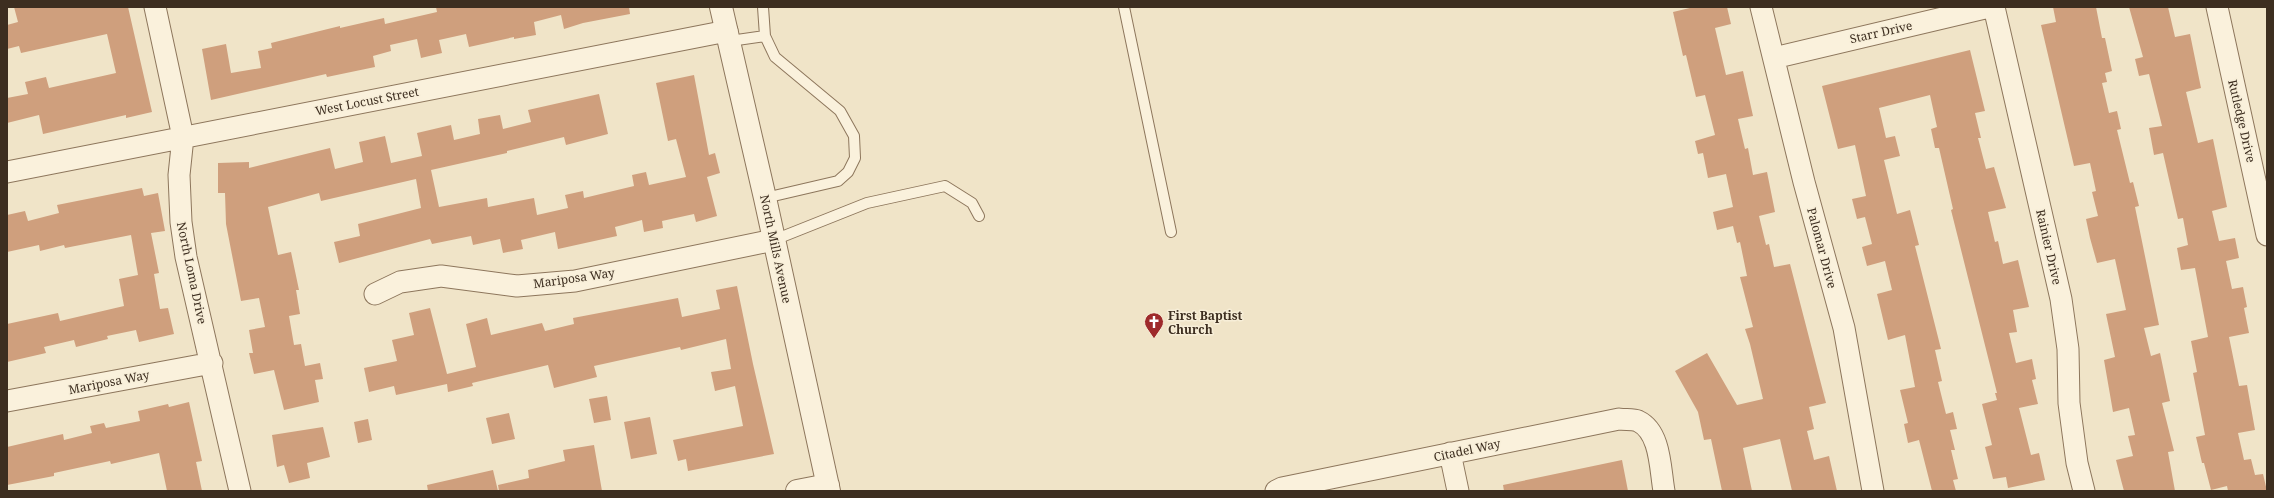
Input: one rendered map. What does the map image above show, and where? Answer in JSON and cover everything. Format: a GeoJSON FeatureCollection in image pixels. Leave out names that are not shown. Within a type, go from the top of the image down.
{"type":"FeatureCollection","features":[{"type":"Feature","properties":{"kind":"street","name":"North Loma Drive"},"geometry":{"type":"LineString","coordinates":[[155,7],[183,137],[178,175],[181,222],[186,257],[212,363],[240,491]]}},
{"type":"Feature","properties":{"kind":"street","name":"North Mills Avenue"},"geometry":{"type":"LineString","coordinates":[[721,7],[829,488]]}},
{"type":"Feature","properties":{"kind":"street","name":"Palomar Drive"},"geometry":{"type":"LineString","coordinates":[[1761,7],[1844,328],[1873,491]]}},
{"type":"Feature","properties":{"kind":"street","name":"Starr Drive"},"geometry":{"type":"LineString","coordinates":[[1774,58],[1989,7]]}},
{"type":"Feature","properties":{"kind":"street","name":"Rainier Drive"},"geometry":{"type":"LineString","coordinates":[[1994,7],[2061,299],[2068,349],[2069,403],[2078,463],[2084,491]]}},
{"type":"Feature","properties":{"kind":"street","name":"Rutledge Drive"},"geometry":{"type":"LineString","coordinates":[[2216,7],[2267,235]]}},
{"type":"Feature","properties":{"kind":"street","name":"West Locust Street"},"geometry":{"type":"LineString","coordinates":[[7,172],[183,137],[728,36]]}},
{"type":"Feature","properties":{"kind":"street","name":"Mariposa Way"},"geometry":{"type":"LineString","coordinates":[[375,294],[400,282],[441,276],[518,286],[575,281],[774,240]]}},
{"type":"Feature","properties":{"kind":"street","name":"Mariposa Way"},"geometry":{"type":"LineString","coordinates":[[7,401],[212,363]]}},
{"type":"Feature","properties":{"kind":"street","name":"Citadel Way"},"geometry":{"type":"LineString","coordinates":[[1276,491],[1619,419],[1636,420],[1648,428],[1655,443],[1664,491]]}},
{"type":"Feature","properties":{"kind":"street"},"geometry":{"type":"LineString","coordinates":[[1450,454],[1458,491]]}},
{"type":"Feature","properties":{"kind":"street"},"geometry":{"type":"LineString","coordinates":[[797,491],[829,488]]}},
{"type":"Feature","properties":{"kind":"lane"},"geometry":{"type":"LineString","coordinates":[[763,7],[765,36],[775,57],[840,111],[854,136],[855,158],[848,172],[838,181],[765,198]]}},
{"type":"Feature","properties":{"kind":"lane"},"geometry":{"type":"LineString","coordinates":[[1124,7],[1171,232]]}},
{"type":"Feature","properties":{"kind":"lane"},"geometry":{"type":"LineString","coordinates":[[728,36],[765,36]]}},
{"type":"Feature","properties":{"kind":"lane"},"geometry":{"type":"LineString","coordinates":[[774,240],[866,203],[945,186],[972,203],[979,216]]}},
{"type":"Feature","properties":{"kind":"building"},"geometry":{"type":"Polygon","coordinates":[[[14,7],[128,7],[152,112],[126,118],[126,115],[43,134],[39,115],[7,123],[7,98],[28,94],[25,82],[46,77],[49,88],[116,73],[107,34],[21,53],[19,46],[7,49],[7,25],[18,22],[14,7]]]}},
{"type":"Feature","properties":{"kind":"building"},"geometry":{"type":"Polygon","coordinates":[[[436,7],[629,7],[630,14],[583,23],[564,29],[561,15],[534,22],[536,35],[514,39],[514,37],[469,47],[466,34],[439,40],[442,53],[421,58],[417,39],[390,45],[391,51],[373,56],[375,67],[327,77],[326,74],[211,100],[202,49],[226,44],[231,73],[261,68],[258,51],[272,48],[271,43],[340,26],[340,28],[384,18],[385,24],[437,12],[436,7]]]}},
{"type":"Feature","properties":{"kind":"building"},"geometry":{"type":"Polygon","coordinates":[[[1694,7],[1727,7],[1731,24],[1715,28],[1726,75],[1743,71],[1753,116],[1738,119],[1745,149],[1748,148],[1753,175],[1767,172],[1775,212],[1759,216],[1766,245],[1769,244],[1774,267],[1790,264],[1826,403],[1809,407],[1814,429],[1807,431],[1814,460],[1829,456],[1837,491],[1792,491],[1780,439],[1743,448],[1752,491],[1722,491],[1711,439],[1704,440],[1698,412],[1675,371],[1707,353],[1737,405],[1763,399],[1745,329],[1753,327],[1740,277],[1747,276],[1740,242],[1737,243],[1733,226],[1717,230],[1713,212],[1733,207],[1726,174],[1708,178],[1703,153],[1698,154],[1695,141],[1715,135],[1705,95],[1696,97],[1686,55],[1683,56],[1673,12],[1694,7]]]}},
{"type":"Feature","properties":{"kind":"building"},"geometry":{"type":"Polygon","coordinates":[[[2053,7],[2096,7],[2102,38],[2105,38],[2112,71],[2105,73],[2107,82],[2102,83],[2109,113],[2117,111],[2121,129],[2117,130],[2130,183],[2133,182],[2139,206],[2135,207],[2159,325],[2144,328],[2151,356],[2160,353],[2170,401],[2162,403],[2174,451],[2168,452],[2175,491],[2124,491],[2121,480],[2116,460],[2133,456],[2128,436],[2135,435],[2129,408],[2113,412],[2104,360],[2115,357],[2106,314],[2126,310],[2115,259],[2097,263],[2090,238],[2086,219],[2098,216],[2092,192],[2096,191],[2090,163],[2074,166],[2041,25],[2056,22],[2053,7]]]}},
{"type":"Feature","properties":{"kind":"building"},"geometry":{"type":"Polygon","coordinates":[[[2129,7],[2168,7],[2175,37],[2190,34],[2201,88],[2186,92],[2198,143],[2213,139],[2227,207],[2212,211],[2219,241],[2235,238],[2239,258],[2226,261],[2232,289],[2243,287],[2247,307],[2244,308],[2249,333],[2229,337],[2239,386],[2247,385],[2255,430],[2238,433],[2244,460],[2251,459],[2255,475],[2263,474],[2267,491],[2228,491],[2227,486],[2211,490],[2204,463],[2202,463],[2196,437],[2205,435],[2193,373],[2197,372],[2191,341],[2208,337],[2195,268],[2181,270],[2177,248],[2188,245],[2183,218],[2178,219],[2163,153],[2154,155],[2149,128],[2162,126],[2149,74],[2139,76],[2135,59],[2143,57],[2129,7]]]}},
{"type":"Feature","properties":{"kind":"building"},"geometry":{"type":"Polygon","coordinates":[[[1970,50],[1985,111],[1975,113],[1981,138],[1978,138],[1986,169],[1994,167],[2006,208],[1988,212],[1995,242],[1998,241],[2003,264],[2018,260],[2029,307],[2013,310],[2017,332],[2009,333],[2016,363],[2032,359],[2036,379],[2032,380],[2038,404],[2019,408],[2031,455],[2039,453],[2045,480],[2008,488],[2006,477],[1993,479],[1985,447],[1992,445],[1982,404],[1997,400],[1995,393],[1997,393],[1951,210],[1953,209],[1939,148],[1935,148],[1931,129],[1937,127],[1930,95],[1879,108],[1886,138],[1895,136],[1900,156],[1884,160],[1897,214],[1910,210],[1919,245],[1915,246],[1941,349],[1935,350],[1942,381],[1938,382],[1946,414],[1953,412],[1957,429],[1950,430],[1955,450],[1951,450],[1958,479],[1953,480],[1956,491],[1932,491],[1919,440],[1908,443],[1904,424],[1908,423],[1900,390],[1915,387],[1905,335],[1888,340],[1877,294],[1892,290],[1885,261],[1867,266],[1862,247],[1872,244],[1865,217],[1857,219],[1852,199],[1866,196],[1855,145],[1838,149],[1822,86],[1970,50]]]}},
{"type":"Feature","properties":{"kind":"building"},"geometry":{"type":"Polygon","coordinates":[[[694,75],[709,155],[715,153],[720,173],[707,177],[717,216],[696,222],[694,214],[662,221],[663,228],[644,232],[642,220],[615,227],[617,236],[558,249],[555,232],[521,240],[523,249],[503,253],[500,239],[473,245],[471,236],[432,244],[430,239],[339,263],[334,242],[360,236],[358,224],[421,208],[416,179],[321,201],[319,193],[268,207],[278,255],[291,252],[299,290],[296,290],[300,314],[289,316],[294,345],[301,344],[305,366],[320,363],[323,379],[315,380],[319,402],[284,410],[274,370],[254,374],[249,353],[253,353],[249,330],[265,327],[259,298],[241,301],[226,224],[225,193],[218,193],[218,163],[249,162],[249,168],[330,148],[335,169],[363,162],[359,142],[385,136],[391,163],[422,156],[417,133],[451,125],[454,140],[480,134],[478,119],[500,115],[503,129],[531,122],[528,110],[599,94],[608,134],[566,145],[564,137],[507,151],[507,153],[431,170],[439,207],[487,198],[488,207],[534,198],[537,215],[568,208],[565,195],[583,191],[584,198],[634,186],[632,175],[646,172],[649,185],[686,177],[676,139],[668,141],[656,83],[694,75]]]}},
{"type":"Feature","properties":{"kind":"building"},"geometry":{"type":"Polygon","coordinates":[[[142,188],[144,196],[158,193],[165,231],[151,233],[159,273],[154,274],[160,309],[168,308],[174,334],[139,342],[136,330],[107,336],[108,339],[76,347],[74,340],[44,347],[46,353],[7,362],[7,324],[58,313],[60,321],[124,306],[119,279],[138,275],[131,235],[65,248],[64,245],[40,251],[39,245],[7,252],[7,215],[25,211],[28,221],[59,213],[57,205],[142,188]]]}},
{"type":"Feature","properties":{"kind":"building"},"geometry":{"type":"Polygon","coordinates":[[[737,286],[774,454],[688,471],[686,459],[678,461],[673,440],[743,426],[735,386],[715,391],[711,372],[731,369],[726,339],[681,350],[680,347],[594,366],[597,377],[554,388],[548,365],[472,383],[473,386],[448,392],[447,384],[396,395],[394,386],[369,392],[364,368],[397,361],[392,340],[414,335],[409,313],[430,308],[447,374],[476,367],[466,324],[487,318],[491,335],[542,323],[545,331],[574,324],[573,318],[678,298],[682,317],[720,309],[716,290],[737,286]]]}},
{"type":"Feature","properties":{"kind":"building"},"geometry":{"type":"Polygon","coordinates":[[[607,396],[611,420],[594,423],[589,399],[607,396]]]}},
{"type":"Feature","properties":{"kind":"building"},"geometry":{"type":"Polygon","coordinates":[[[189,402],[202,461],[196,462],[202,491],[167,491],[159,453],[111,464],[110,461],[54,473],[54,476],[7,485],[7,447],[63,434],[64,440],[92,433],[90,426],[104,423],[106,428],[140,421],[138,411],[168,404],[169,407],[189,402]]]}},
{"type":"Feature","properties":{"kind":"building"},"geometry":{"type":"Polygon","coordinates":[[[509,413],[515,439],[492,444],[486,418],[509,413]]]}},
{"type":"Feature","properties":{"kind":"building"},"geometry":{"type":"Polygon","coordinates":[[[650,417],[657,454],[631,459],[624,422],[650,417]]]}},
{"type":"Feature","properties":{"kind":"building"},"geometry":{"type":"Polygon","coordinates":[[[368,419],[372,440],[358,443],[354,422],[368,419]]]}},
{"type":"Feature","properties":{"kind":"building"},"geometry":{"type":"Polygon","coordinates":[[[323,427],[330,457],[307,463],[310,478],[289,483],[284,465],[277,467],[272,435],[323,427]]]}},
{"type":"Feature","properties":{"kind":"building"},"geometry":{"type":"Polygon","coordinates":[[[594,445],[602,491],[499,491],[498,485],[529,478],[528,470],[565,461],[563,450],[594,445]]]}},
{"type":"Feature","properties":{"kind":"building"},"geometry":{"type":"Polygon","coordinates":[[[1622,460],[1628,491],[1504,491],[1503,485],[1622,460]]]}},
{"type":"Feature","properties":{"kind":"building"},"geometry":{"type":"Polygon","coordinates":[[[493,470],[498,491],[428,491],[427,485],[493,470]]]}},
{"type":"Feature","properties":{"kind":"place","name":"First Baptist Church"},"geometry":{"type":"Point","coordinates":[1154,339]}}]}
